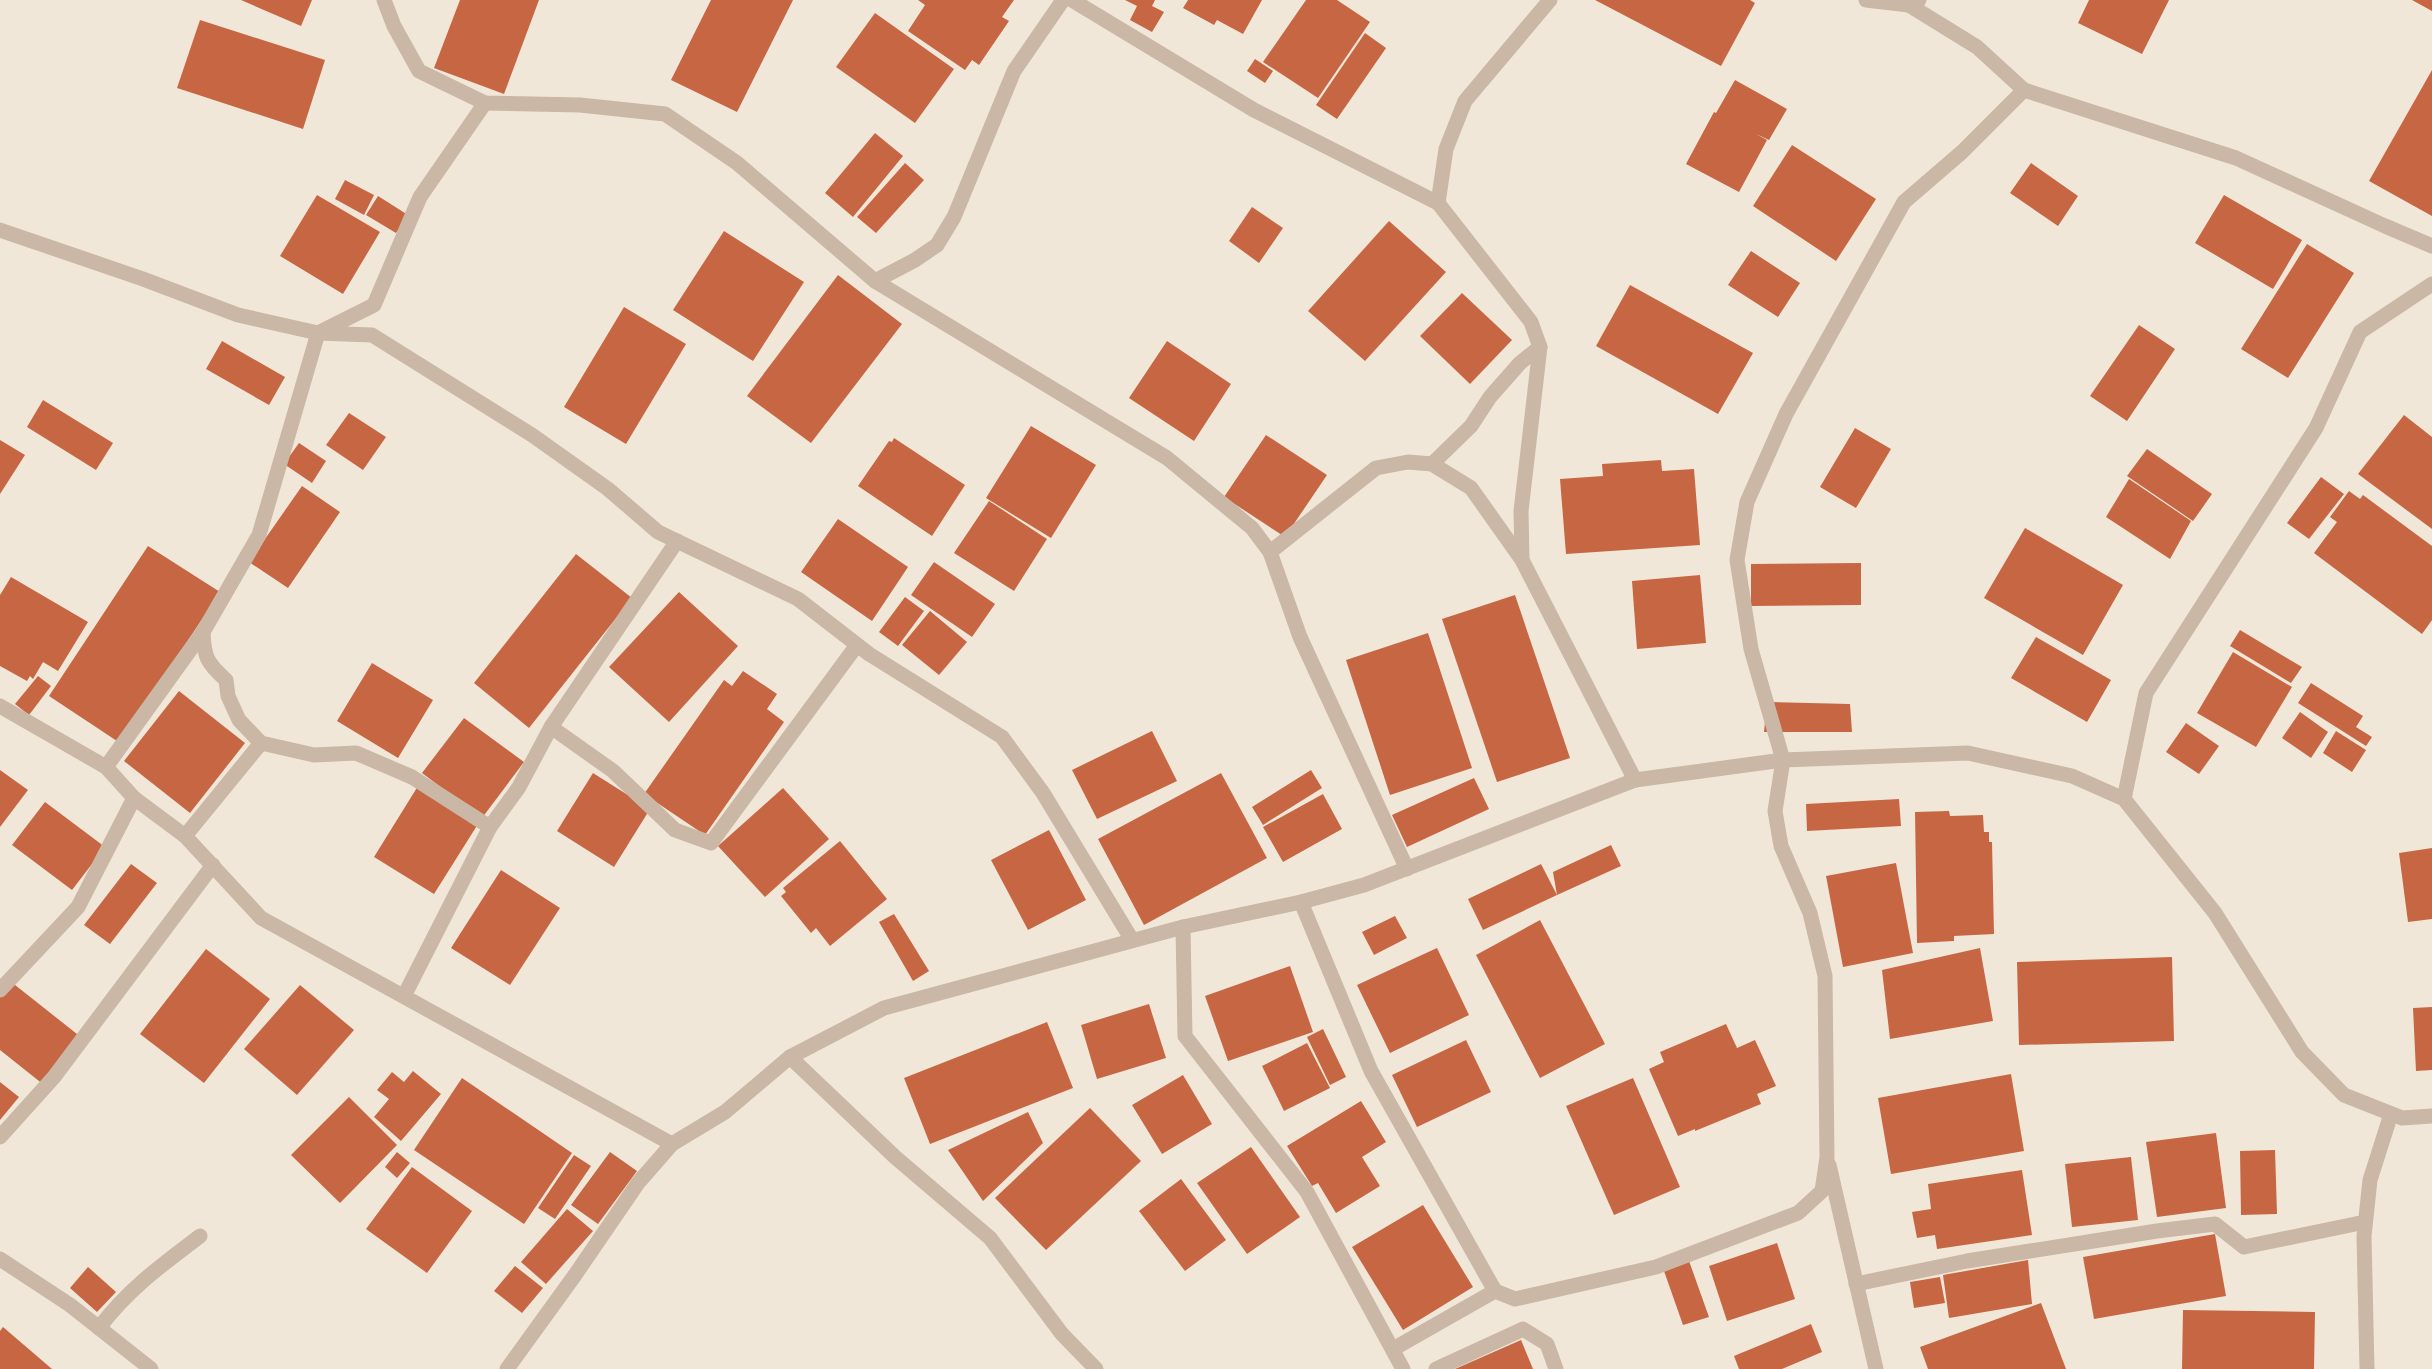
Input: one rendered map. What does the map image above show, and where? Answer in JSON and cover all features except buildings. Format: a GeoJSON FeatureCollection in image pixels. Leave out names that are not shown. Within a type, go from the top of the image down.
{"type":"FeatureCollection","features":[{"type":"Feature","properties":{"kind":"street"},"geometry":{"type":"LineString","coordinates":[[384,0],[394,27],[419,70],[485,103],[580,105],[665,114],[737,163],[875,281],[1167,458],[1252,528],[1270,552],[1300,637],[1407,869]]}},
{"type":"Feature","properties":{"kind":"street"},"geometry":{"type":"LineString","coordinates":[[875,281],[915,260],[937,244],[954,217],[1014,70],[1064,0]]}},
{"type":"Feature","properties":{"kind":"street"},"geometry":{"type":"LineString","coordinates":[[1072,0],[1254,110],[1438,203],[1531,322],[1540,347],[1521,511],[1522,560]]}},
{"type":"Feature","properties":{"kind":"street"},"geometry":{"type":"LineString","coordinates":[[1438,203],[1446,149],[1465,101],[1550,0]]}},
{"type":"Feature","properties":{"kind":"street"},"geometry":{"type":"LineString","coordinates":[[1866,0],[1914,2],[1977,47],[2024,90],[2236,158],[2432,246]]}},
{"type":"Feature","properties":{"kind":"street"},"geometry":{"type":"LineString","coordinates":[[1301,902],[1371,1071],[1495,1291],[1515,1299],[1656,1267],[1798,1213],[1822,1191],[1827,1157],[1825,976],[1810,913],[1781,846],[1775,811],[1783,760],[1750,648],[1737,560],[1747,502],[1786,414],[1904,202],[1962,152],[2024,90]]}},
{"type":"Feature","properties":{"kind":"street"},"geometry":{"type":"LineString","coordinates":[[372,335],[374,305],[420,197],[485,103]]}},
{"type":"Feature","properties":{"kind":"street"},"geometry":{"type":"LineString","coordinates":[[0,230],[143,279],[238,315],[318,333],[372,335],[532,435],[608,489],[658,532],[798,599],[857,645],[1002,737],[1043,792],[1132,940]]}},
{"type":"Feature","properties":{"kind":"street"},"geometry":{"type":"LineString","coordinates":[[2124,800],[2146,693],[2316,428],[2360,332],[2432,284]]}},
{"type":"Feature","properties":{"kind":"street"},"geometry":{"type":"LineString","coordinates":[[106,767],[203,632],[259,535],[318,333],[374,305]]}},
{"type":"Feature","properties":{"kind":"street"},"geometry":{"type":"LineString","coordinates":[[1432,464],[1471,426],[1490,397],[1520,363],[1540,347]]}},
{"type":"Feature","properties":{"kind":"street"},"geometry":{"type":"LineString","coordinates":[[1270,552],[1377,468],[1408,462],[1432,464],[1471,488],[1522,560],[1635,780]]}},
{"type":"Feature","properties":{"kind":"street"},"geometry":{"type":"LineString","coordinates":[[404,996],[490,827],[519,787],[551,727],[677,541]]}},
{"type":"Feature","properties":{"kind":"street"},"geometry":{"type":"LineString","coordinates":[[203,632],[204,656],[226,680],[228,696],[239,720],[261,743],[314,755],[356,753],[412,777],[490,827]]}},
{"type":"Feature","properties":{"kind":"street"},"geometry":{"type":"LineString","coordinates":[[551,727],[613,771],[675,830],[711,843],[857,645]]}},
{"type":"Feature","properties":{"kind":"street"},"geometry":{"type":"LineString","coordinates":[[0,706],[106,767],[134,798],[185,836],[261,918],[672,1144]]}},
{"type":"Feature","properties":{"kind":"street"},"geometry":{"type":"LineString","coordinates":[[185,836],[261,743]]}},
{"type":"Feature","properties":{"kind":"street"},"geometry":{"type":"LineString","coordinates":[[507,1369],[638,1183],[672,1144],[725,1112],[790,1057],[884,1008],[1182,927],[1301,902],[1364,885],[1635,780],[1783,760],[1968,753],[2072,776],[2124,800],[2215,913],[2302,1053],[2344,1095],[2402,1118],[2432,1116]]}},
{"type":"Feature","properties":{"kind":"street"},"geometry":{"type":"LineString","coordinates":[[0,990],[78,907],[134,798]]}},
{"type":"Feature","properties":{"kind":"street"},"geometry":{"type":"LineString","coordinates":[[0,1137],[54,1077],[213,865]]}},
{"type":"Feature","properties":{"kind":"street"},"geometry":{"type":"LineString","coordinates":[[1182,927],[1185,1036],[1307,1192],[1403,1369]]}},
{"type":"Feature","properties":{"kind":"street"},"geometry":{"type":"LineString","coordinates":[[790,1057],[895,1157],[990,1238],[1062,1334],[1096,1369]]}},
{"type":"Feature","properties":{"kind":"street"},"geometry":{"type":"LineString","coordinates":[[2367,1369],[2365,1222],[2370,1180],[2391,1114]]}},
{"type":"Feature","properties":{"kind":"street"},"geometry":{"type":"LineString","coordinates":[[1827,1157],[1876,1369]]}},
{"type":"Feature","properties":{"kind":"street"},"geometry":{"type":"LineString","coordinates":[[1856,1284],[1967,1261],[2157,1231],[2215,1224],[2244,1247],[2365,1222]]}},
{"type":"Feature","properties":{"kind":"street"},"geometry":{"type":"LineString","coordinates":[[99,1328],[115,1306],[139,1282],[200,1236]]}},
{"type":"Feature","properties":{"kind":"street"},"geometry":{"type":"LineString","coordinates":[[0,1258],[69,1305],[151,1369]]}},
{"type":"Feature","properties":{"kind":"street"},"geometry":{"type":"LineString","coordinates":[[1393,1349],[1495,1291]]}},
{"type":"Feature","properties":{"kind":"street"},"geometry":{"type":"LineString","coordinates":[[1436,1369],[1523,1329],[1547,1344],[1556,1369]]}}]}
